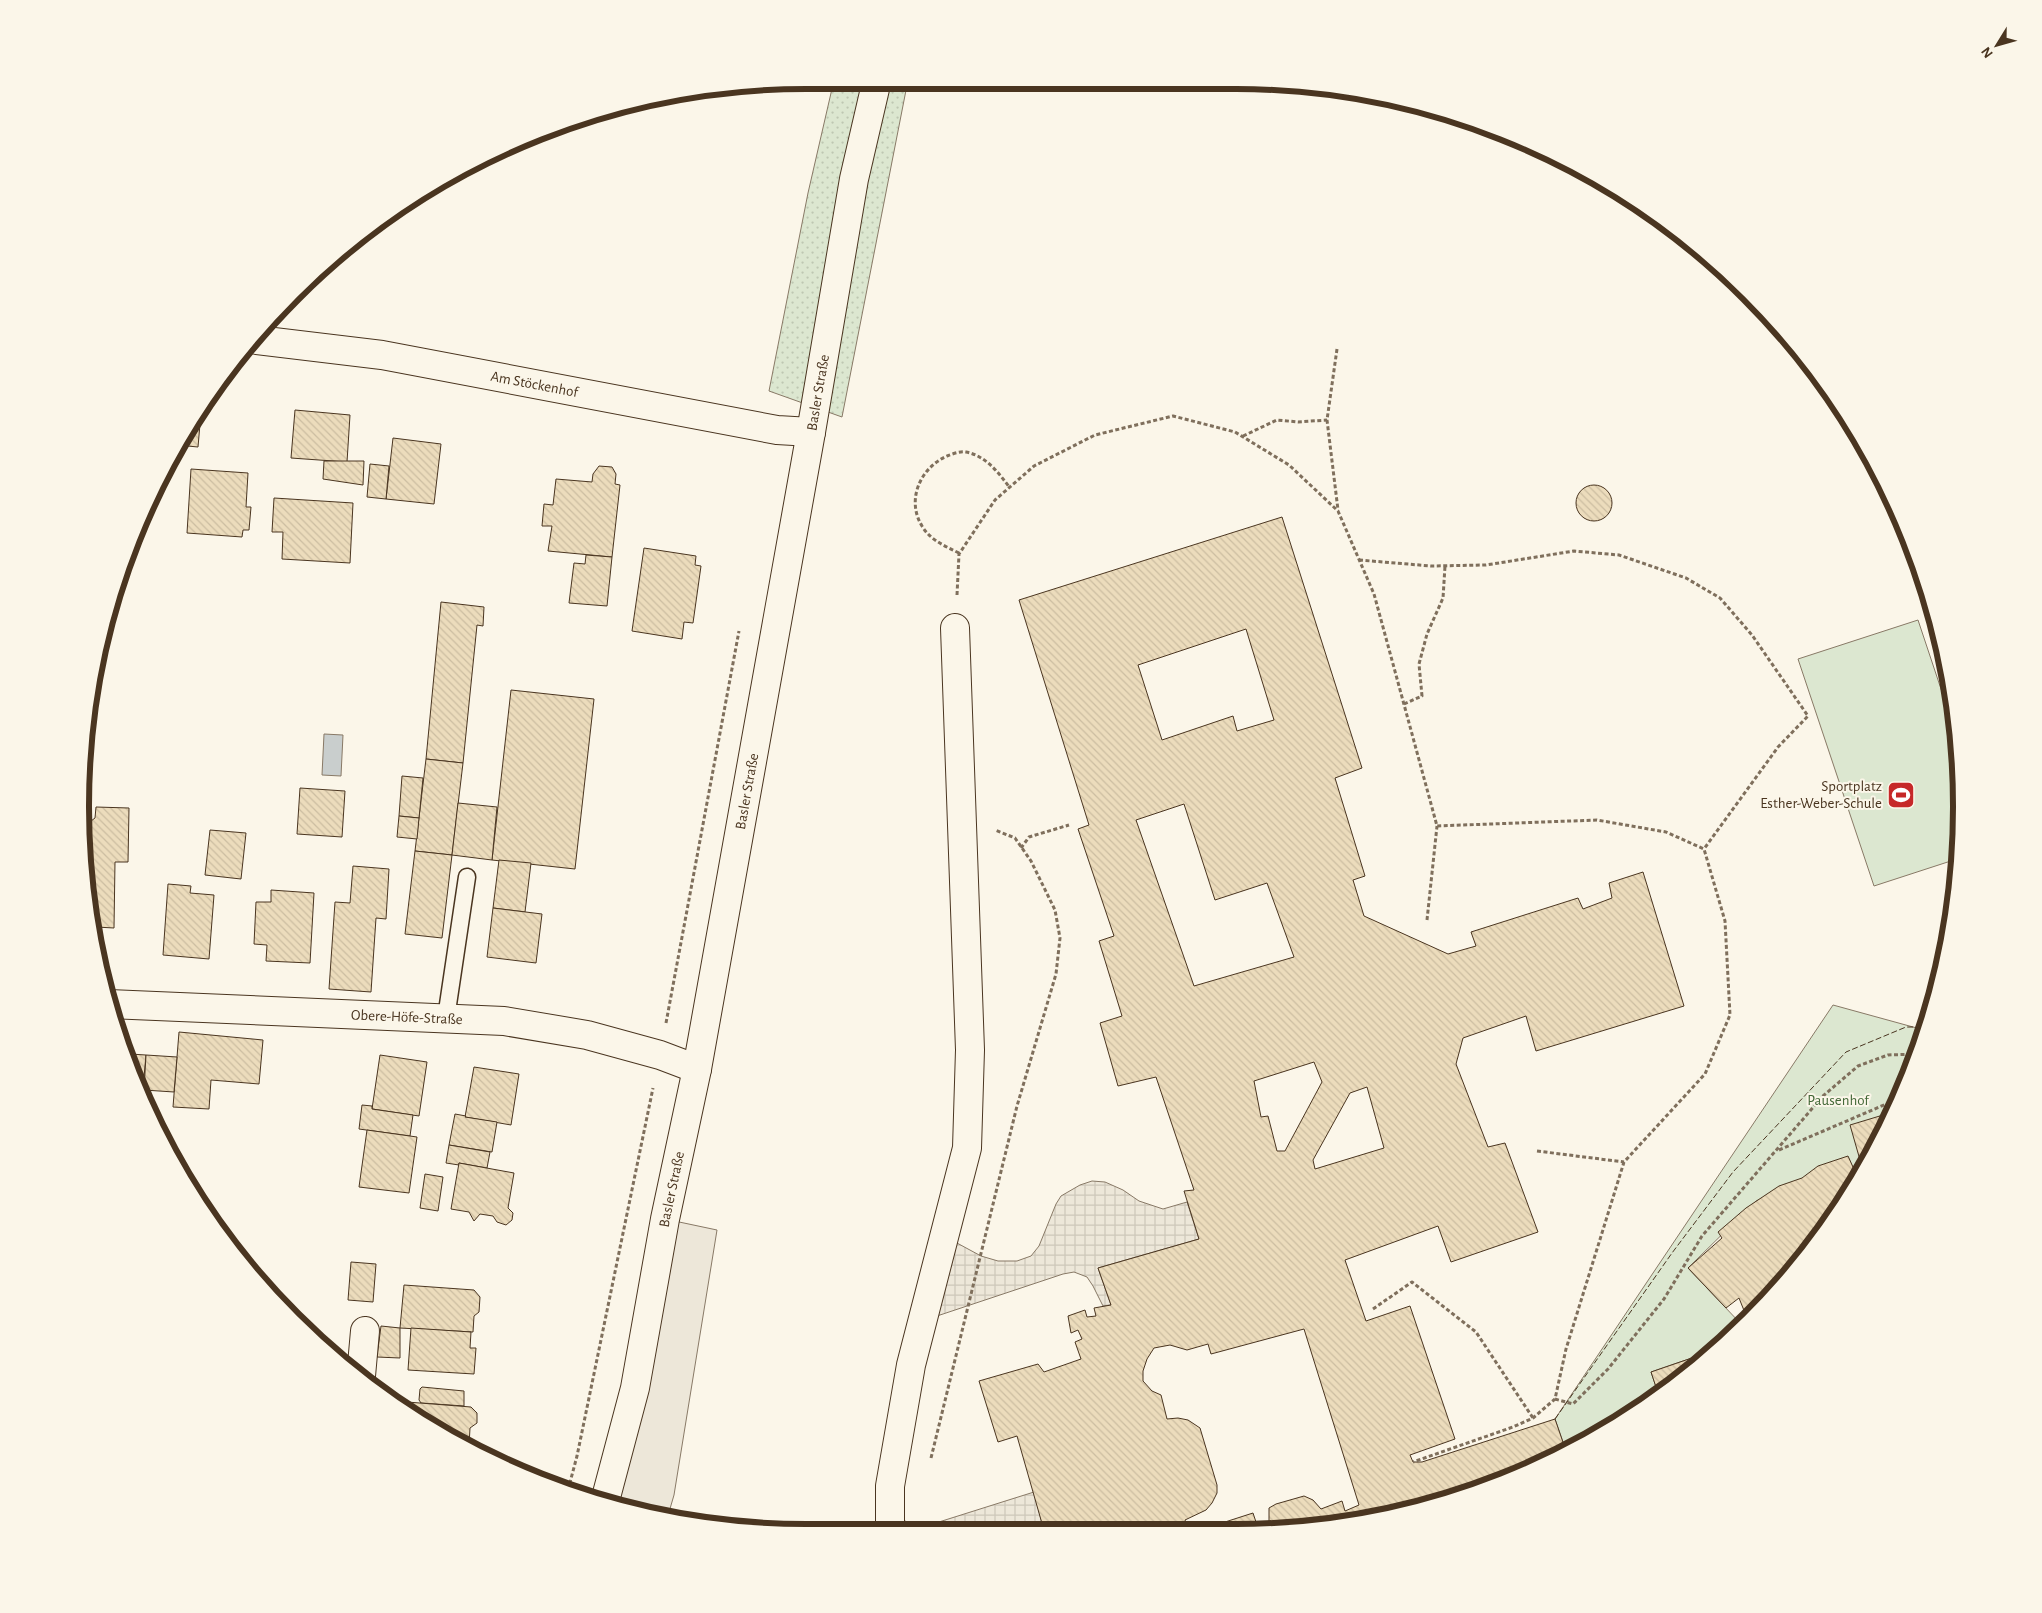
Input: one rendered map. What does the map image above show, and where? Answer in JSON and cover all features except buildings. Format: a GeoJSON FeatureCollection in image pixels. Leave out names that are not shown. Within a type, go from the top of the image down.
{"type":"FeatureCollection","features":[{"type":"Feature","properties":{"kind":"street","name":"Basler Straße"},"geometry":{"type":"LineString","coordinates":[[606,1495],[635,1388],[666,1219],[697,1069],[811,432],[854,178],[875,89]]}},
{"type":"Feature","properties":{"kind":"street","name":"Am Stöckenhof"},"geometry":{"type":"LineString","coordinates":[[261,341],[382,356],[777,430],[811,432]]}},
{"type":"Feature","properties":{"kind":"street"},"geometry":{"type":"LineString","coordinates":[[890,1524],[890,1486],[911,1365],[967,1148],[970,1050],[955,628]]}},
{"type":"Feature","properties":{"kind":"street","name":"Obere-Höfe-Straße"},"geometry":{"type":"LineString","coordinates":[[117,1004],[504,1021],[587,1035],[660,1055],[697,1069]]}},
{"type":"Feature","properties":{"kind":"street"},"geometry":{"type":"LineString","coordinates":[[362,1369],[365,1331]]}},
{"type":"Feature","properties":{"kind":"lane"},"geometry":{"type":"LineString","coordinates":[[446,1018],[467,877]]}},
{"type":"Feature","properties":{"kind":"path"},"geometry":{"type":"LineString","coordinates":[[1337,349],[1328,420],[1338,511],[1374,594],[1437,826],[1427,920]]}},
{"type":"Feature","properties":{"kind":"path"},"geometry":{"type":"LineString","coordinates":[[955,628],[959,554],[996,500],[1034,466],[1095,435],[1173,416],[1235,432],[1289,465],[1338,511]]}},
{"type":"Feature","properties":{"kind":"path"},"geometry":{"type":"LineString","coordinates":[[1243,436],[1278,420],[1298,422],[1328,420]]}},
{"type":"Feature","properties":{"kind":"path"},"geometry":{"type":"LineString","coordinates":[[959,554],[935,541],[922,527],[915,511],[916,492],[924,474],[936,461],[964,451],[982,458],[997,471],[1010,488]]}},
{"type":"Feature","properties":{"kind":"path"},"geometry":{"type":"LineString","coordinates":[[1359,560],[1445,566],[1486,565],[1574,551],[1619,555],[1686,578],[1720,598],[1752,635],[1808,716],[1778,747],[1704,849]]}},
{"type":"Feature","properties":{"kind":"path"},"geometry":{"type":"LineString","coordinates":[[1404,704],[1422,696],[1419,664],[1426,634],[1443,598],[1445,566]]}},
{"type":"Feature","properties":{"kind":"path"},"geometry":{"type":"LineString","coordinates":[[570,1484],[618,1262],[660,1055],[740,625]]}},
{"type":"Feature","properties":{"kind":"path"},"geometry":{"type":"LineString","coordinates":[[1413,1462],[1513,1427],[1533,1418],[1555,1400],[1569,1341],[1624,1162],[1705,1074],[1730,1015],[1725,921],[1704,849],[1666,832],[1597,820],[1437,826]]}},
{"type":"Feature","properties":{"kind":"path"},"geometry":{"type":"LineString","coordinates":[[1021,848],[1029,837],[1068,825]]}},
{"type":"Feature","properties":{"kind":"path"},"geometry":{"type":"LineString","coordinates":[[1555,1400],[1573,1404],[1608,1369],[1664,1299],[1702,1236],[1823,1096],[1858,1066],[1888,1055],[1909,1054]]}},
{"type":"Feature","properties":{"kind":"path"},"geometry":{"type":"LineString","coordinates":[[1778,1150],[1889,1103]]}},
{"type":"Feature","properties":{"kind":"path"},"geometry":{"type":"LineString","coordinates":[[1536,1151],[1624,1162]]}},
{"type":"Feature","properties":{"kind":"path"},"geometry":{"type":"LineString","coordinates":[[1373,1309],[1412,1282],[1476,1332],[1533,1418]]}},
{"type":"Feature","properties":{"kind":"green space"},"geometry":{"type":"Polygon","coordinates":[[[832,89],[906,89],[842,417],[769,391],[808,193],[832,89]]]}},
{"type":"Feature","properties":{"kind":"green space","name":"Sportplatz Esther-Weber-Schule"},"geometry":{"type":"Polygon","coordinates":[[[1918,620],[1945,701],[1947,713],[1952,760],[1951,861],[1874,886],[1798,659],[1918,620]]]}},
{"type":"Feature","properties":{"kind":"green space","name":"Pausenhof"},"geometry":{"type":"Polygon","coordinates":[[[1833,1005],[1918,1028],[1899,1081],[1879,1124],[1854,1170],[1848,1157],[1756,1201],[1688,1268],[1737,1320],[1696,1357],[1651,1372],[1656,1387],[1594,1428],[1564,1444],[1555,1419],[1833,1005]]]}},
{"type":"Feature","properties":{"kind":"shaded area"},"geometry":{"type":"Polygon","coordinates":[[[324,734],[343,735],[341,776],[322,775],[324,734]]]}},
{"type":"Feature","properties":{"kind":"shaded area"},"geometry":{"type":"Polygon","coordinates":[[[1092,1181],[1105,1182],[1123,1190],[1139,1201],[1163,1209],[1187,1202],[1199,1239],[1098,1268],[1111,1305],[1103,1306],[1087,1277],[1074,1272],[922,1321],[944,1236],[981,1256],[998,1261],[1017,1261],[1031,1256],[1039,1246],[1061,1196],[1080,1185],[1092,1181]]]}},
{"type":"Feature","properties":{"kind":"shaded area"},"geometry":{"type":"Polygon","coordinates":[[[665,1219],[717,1230],[674,1495],[669,1511],[606,1495],[665,1219]]]}},
{"type":"Feature","properties":{"kind":"shaded area"},"geometry":{"type":"Polygon","coordinates":[[[1034,1492],[1042,1524],[933,1524],[1034,1492]]]}},
{"type":"Feature","properties":{"kind":"shaded area"},"geometry":{"type":"Polygon","coordinates":[[[890,1516],[914,1524],[890,1524],[890,1516]]]}},
{"type":"Feature","properties":{"kind":"fence"},"geometry":{"type":"LineString","coordinates":[[1555,1419],[1672,1253],[1733,1172],[1846,1052],[1906,1027],[1918,1027]]}},
{"type":"Feature","properties":{"kind":"place","name":"Sportplatz Esther-Weber-Schule"},"geometry":{"type":"Point","coordinates":[1901,795]}}]}
